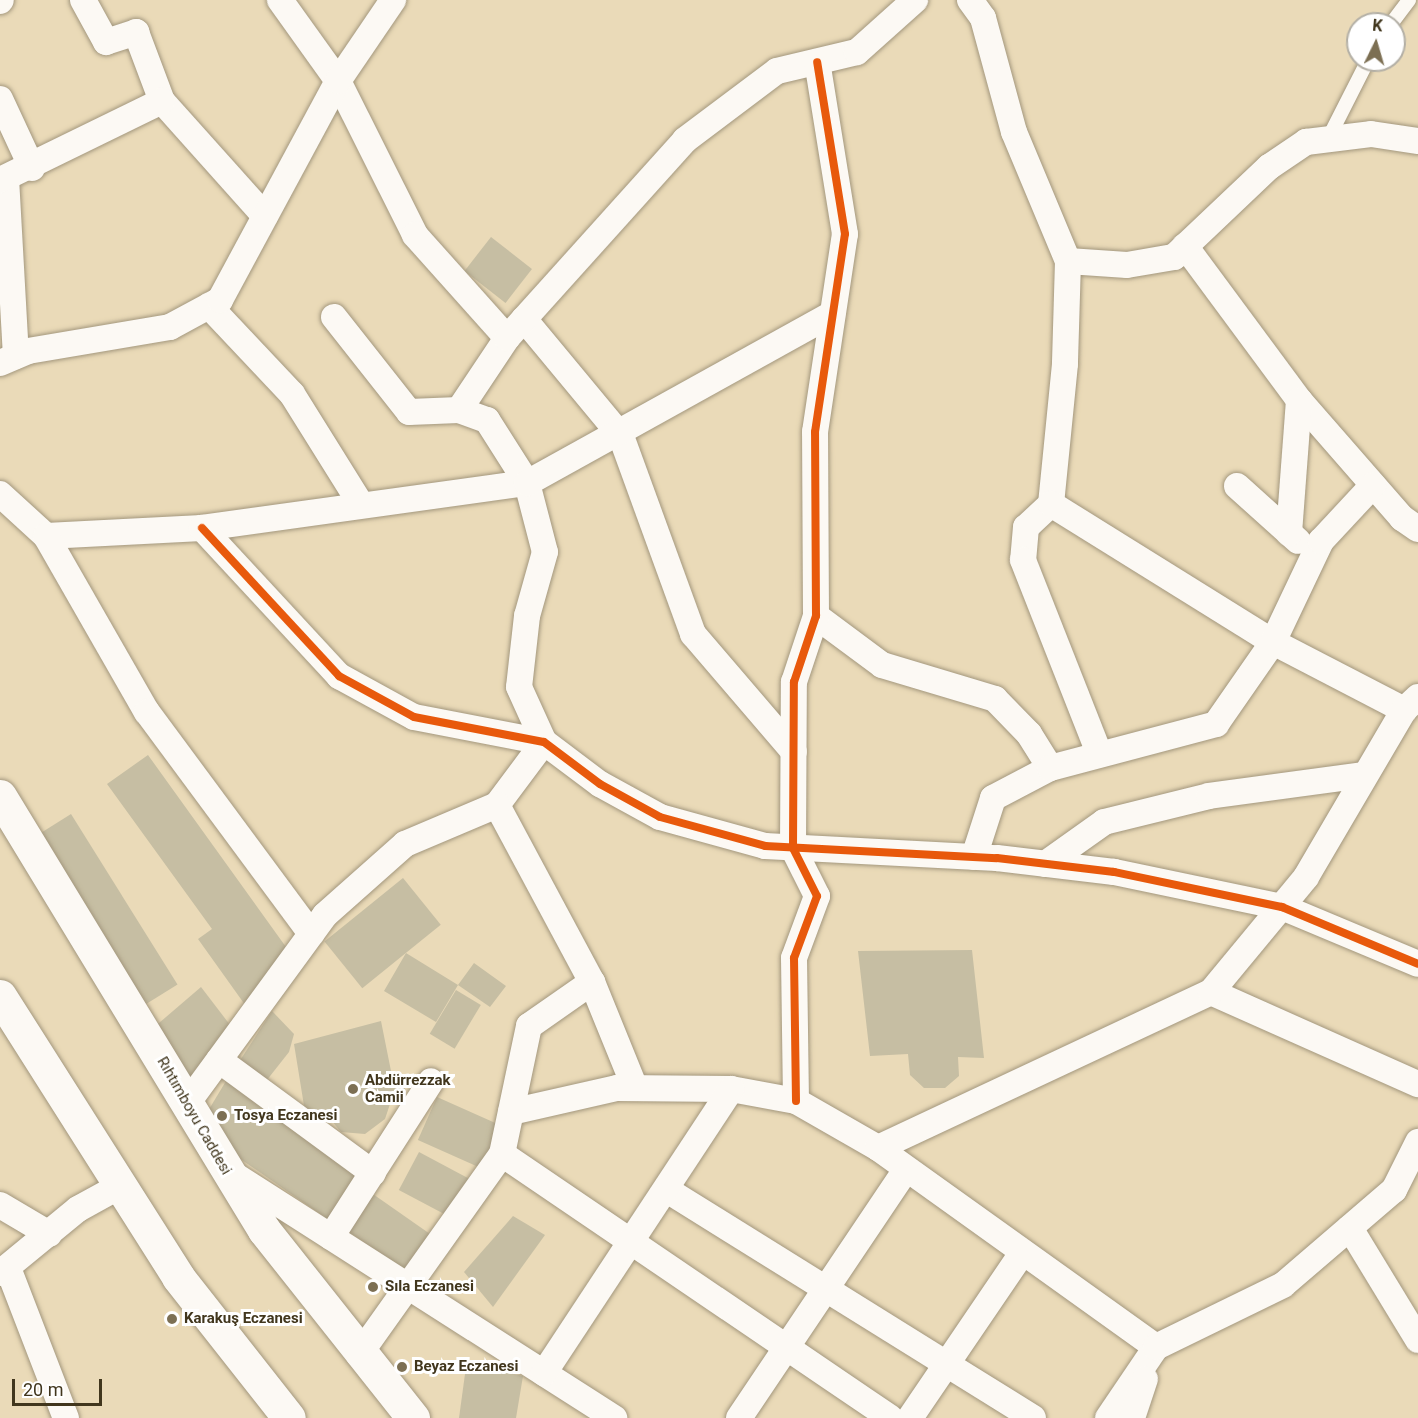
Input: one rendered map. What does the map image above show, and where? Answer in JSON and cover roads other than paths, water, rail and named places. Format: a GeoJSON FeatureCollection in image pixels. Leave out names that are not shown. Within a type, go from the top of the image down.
{"type":"FeatureCollection","features":[{"type":"Feature","properties":{"kind":"street"},"geometry":{"type":"LineString","coordinates":[[83,0],[106,42],[136,32],[162,101],[266,216]]}},
{"type":"Feature","properties":{"kind":"street"},"geometry":{"type":"LineString","coordinates":[[280,0],[338,81],[415,235],[507,338]]}},
{"type":"Feature","properties":{"kind":"street"},"geometry":{"type":"LineString","coordinates":[[162,101],[32,168],[3,179],[8,359],[170,327],[220,300],[338,81],[393,0]]}},
{"type":"Feature","properties":{"kind":"street"},"geometry":{"type":"LineString","coordinates":[[459,410],[507,338],[685,140],[777,71],[857,52],[915,0]]}},
{"type":"Feature","properties":{"kind":"street"},"geometry":{"type":"LineString","coordinates":[[970,0],[983,18],[1014,132],[1068,261],[1065,364],[1051,504],[1026,526],[1023,560],[1099,753]]}},
{"type":"Feature","properties":{"kind":"street"},"geometry":{"type":"LineString","coordinates":[[796,1101],[794,958],[817,896],[793,848],[794,682],[816,616],[815,432],[845,234],[817,62]]}},
{"type":"Feature","properties":{"kind":"street"},"geometry":{"type":"LineString","coordinates":[[0,99],[32,168]]}},
{"type":"Feature","properties":{"kind":"street"},"geometry":{"type":"LineString","coordinates":[[1068,261],[1127,265],[1174,257],[1269,166],[1306,142],[1371,134],[1418,141]]}},
{"type":"Feature","properties":{"kind":"street"},"geometry":{"type":"LineString","coordinates":[[1185,246],[1299,400],[1373,485],[1418,529]]}},
{"type":"Feature","properties":{"kind":"street"},"geometry":{"type":"LineString","coordinates":[[209,306],[292,394],[360,503]]}},
{"type":"Feature","properties":{"kind":"street"},"geometry":{"type":"LineString","coordinates":[[46,536],[202,528],[360,503],[527,483],[621,436],[832,314]]}},
{"type":"Feature","properties":{"kind":"street"},"geometry":{"type":"LineString","coordinates":[[334,317],[409,412],[459,410],[487,420],[527,483],[545,552],[527,616],[519,687],[544,742]]}},
{"type":"Feature","properties":{"kind":"street"},"geometry":{"type":"LineString","coordinates":[[524,319],[621,436],[693,634],[794,752]]}},
{"type":"Feature","properties":{"kind":"street"},"geometry":{"type":"LineString","coordinates":[[1289,533],[1299,400]]}},
{"type":"Feature","properties":{"kind":"street"},"geometry":{"type":"LineString","coordinates":[[974,857],[993,798],[1050,768],[1099,753],[1216,724],[1273,642],[1314,555],[1373,485]]}},
{"type":"Feature","properties":{"kind":"street"},"geometry":{"type":"LineString","coordinates":[[1237,486],[1314,555]]}},
{"type":"Feature","properties":{"kind":"street"},"geometry":{"type":"LineString","coordinates":[[0,494],[46,536],[147,712],[311,934]]}},
{"type":"Feature","properties":{"kind":"street"},"geometry":{"type":"LineString","coordinates":[[878,1148],[1211,992],[1306,877],[1365,775],[1411,703],[1273,642],[1051,504]]}},
{"type":"Feature","properties":{"kind":"street"},"geometry":{"type":"LineString","coordinates":[[202,528],[339,676],[414,717],[544,742],[600,784],[660,817],[765,846],[974,857],[1114,872],[1282,907],[1418,964]]}},
{"type":"Feature","properties":{"kind":"street"},"geometry":{"type":"LineString","coordinates":[[816,616],[882,665],[995,699],[1029,734],[1050,768]]}},
{"type":"Feature","properties":{"kind":"street"},"geometry":{"type":"LineString","coordinates":[[186,1105],[311,934],[405,844],[497,805],[544,742]]}},
{"type":"Feature","properties":{"kind":"street"},"geometry":{"type":"LineString","coordinates":[[1045,864],[1104,822],[1209,796],[1365,775]]}},
{"type":"Feature","properties":{"kind":"street","name":"Rıhtımboyu Caddesi"},"geometry":{"type":"LineString","coordinates":[[0,796],[224,1168],[294,1274],[413,1418]]}},
{"type":"Feature","properties":{"kind":"street"},"geometry":{"type":"LineString","coordinates":[[497,805],[592,982],[635,1088]]}},
{"type":"Feature","properties":{"kind":"street"},"geometry":{"type":"LineString","coordinates":[[359,1355],[502,1154],[529,1026],[592,982]]}},
{"type":"Feature","properties":{"kind":"street"},"geometry":{"type":"LineString","coordinates":[[1211,992],[1418,1084]]}},
{"type":"Feature","properties":{"kind":"street"},"geometry":{"type":"LineString","coordinates":[[0,996],[178,1277],[289,1418]]}},
{"type":"Feature","properties":{"kind":"street"},"geometry":{"type":"LineString","coordinates":[[219,1060],[373,1173]]}},
{"type":"Feature","properties":{"kind":"street"},"geometry":{"type":"LineString","coordinates":[[332,1237],[431,1081]]}},
{"type":"Feature","properties":{"kind":"street"},"geometry":{"type":"LineString","coordinates":[[511,1112],[635,1088],[730,1089],[796,1101],[878,1148],[906,1171],[1156,1347]]}},
{"type":"Feature","properties":{"kind":"street"},"geometry":{"type":"LineString","coordinates":[[544,1372],[667,1190],[730,1089]]}},
{"type":"Feature","properties":{"kind":"street"},"geometry":{"type":"LineString","coordinates":[[1108,1418],[1156,1347],[1283,1285],[1394,1190],[1418,1142]]}},
{"type":"Feature","properties":{"kind":"street"},"geometry":{"type":"LineString","coordinates":[[502,1154],[890,1418]]}},
{"type":"Feature","properties":{"kind":"street"},"geometry":{"type":"LineString","coordinates":[[224,1168],[614,1418]]}},
{"type":"Feature","properties":{"kind":"street"},"geometry":{"type":"LineString","coordinates":[[739,1418],[906,1171]]}},
{"type":"Feature","properties":{"kind":"street"},"geometry":{"type":"LineString","coordinates":[[66,1418],[4,1271],[49,1234],[120,1186]]}},
{"type":"Feature","properties":{"kind":"street"},"geometry":{"type":"LineString","coordinates":[[667,1190],[1033,1418]]}},
{"type":"Feature","properties":{"kind":"street"},"geometry":{"type":"LineString","coordinates":[[0,1204],[49,1234]]}},
{"type":"Feature","properties":{"kind":"street"},"geometry":{"type":"LineString","coordinates":[[1350,1228],[1418,1340]]}},
{"type":"Feature","properties":{"kind":"street"},"geometry":{"type":"LineString","coordinates":[[910,1418],[1022,1253]]}},
{"type":"Feature","properties":{"kind":"street"},"geometry":{"type":"LineString","coordinates":[[1132,1418],[1156,1347]]}},
{"type":"Feature","properties":{"kind":"lane"},"geometry":{"type":"LineString","coordinates":[[1328,139],[1362,72]]}},
{"type":"Feature","properties":{"kind":"place","name":"Abdürrezzak Camii"},"geometry":{"type":"Point","coordinates":[353,1089]}},
{"type":"Feature","properties":{"kind":"place","name":"Tosya Eczanesi"},"geometry":{"type":"Point","coordinates":[222,1116]}},
{"type":"Feature","properties":{"kind":"place","name":"Sıla Eczanesi"},"geometry":{"type":"Point","coordinates":[373,1287]}},
{"type":"Feature","properties":{"kind":"place","name":"Karakuş Eczanesi"},"geometry":{"type":"Point","coordinates":[172,1319]}},
{"type":"Feature","properties":{"kind":"place","name":"Beyaz Eczanesi"},"geometry":{"type":"Point","coordinates":[402,1367]}}]}
